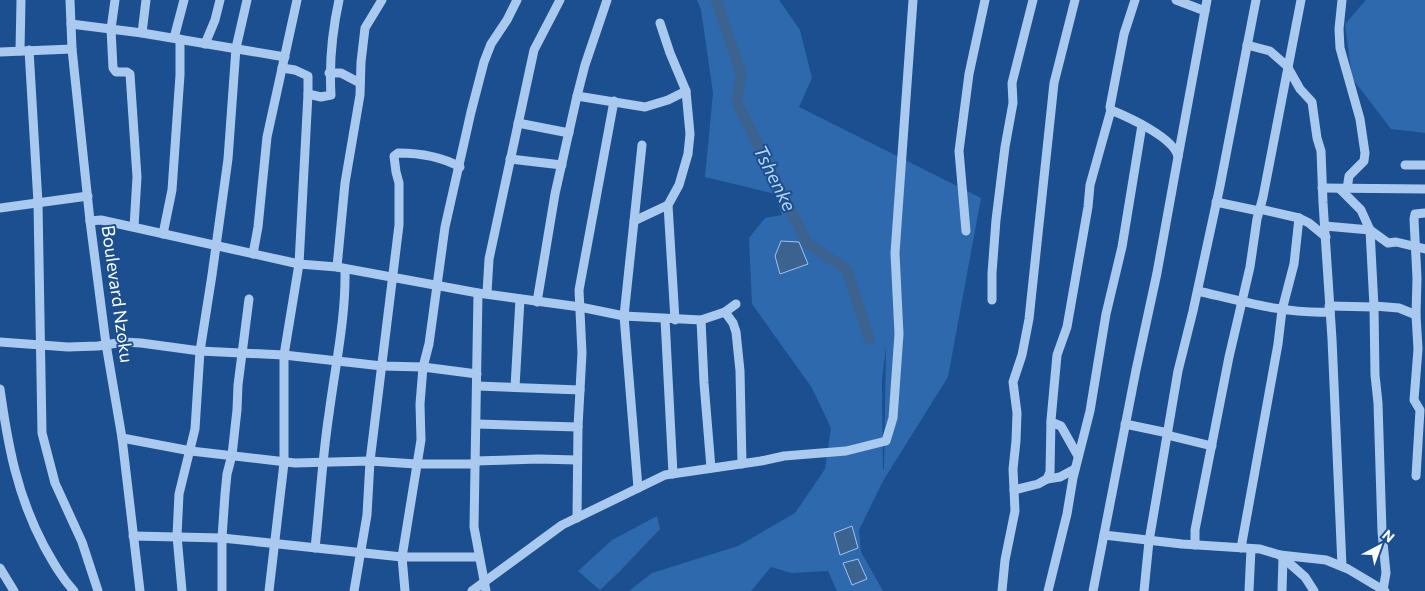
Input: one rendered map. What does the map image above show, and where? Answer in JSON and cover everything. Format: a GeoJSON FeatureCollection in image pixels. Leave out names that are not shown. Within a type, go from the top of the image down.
{"type":"FeatureCollection","features":[{"type":"Feature","properties":{"kind":"street"},"geometry":{"type":"LineString","coordinates":[[21,0],[38,203],[42,345],[41,419],[44,440],[55,483],[82,542],[98,591]]}},
{"type":"Feature","properties":{"kind":"street","name":"Boulevard Nzoku"},"geometry":{"type":"LineString","coordinates":[[70,0],[72,49],[90,221],[106,344],[122,438],[140,591]]}},
{"type":"Feature","properties":{"kind":"street"},"geometry":{"type":"LineString","coordinates":[[115,0],[111,29],[113,68],[116,72],[127,72],[130,74],[137,177],[134,227]]}},
{"type":"Feature","properties":{"kind":"street"},"geometry":{"type":"LineString","coordinates":[[142,33],[146,0]]}},
{"type":"Feature","properties":{"kind":"street"},"geometry":{"type":"LineString","coordinates":[[164,234],[172,190],[180,75],[177,38],[184,0]]}},
{"type":"Feature","properties":{"kind":"street"},"geometry":{"type":"LineString","coordinates":[[205,44],[215,20],[220,0]]}},
{"type":"Feature","properties":{"kind":"street"},"geometry":{"type":"LineString","coordinates":[[182,591],[177,536],[180,494],[195,429],[200,351],[228,159],[236,48],[248,0]]}},
{"type":"Feature","properties":{"kind":"street"},"geometry":{"type":"LineString","coordinates":[[253,254],[258,226],[267,137],[297,0]]}},
{"type":"Feature","properties":{"kind":"street"},"geometry":{"type":"LineString","coordinates":[[308,94],[321,97],[330,96],[329,73],[332,34],[339,0]]}},
{"type":"Feature","properties":{"kind":"street"},"geometry":{"type":"LineString","coordinates":[[315,548],[322,463],[345,290],[341,268],[345,184],[356,126],[365,28],[382,0]]}},
{"type":"Feature","properties":{"kind":"street"},"geometry":{"type":"LineString","coordinates":[[405,591],[402,557],[421,440],[420,404],[423,367],[429,344],[436,285],[446,227],[484,62],[491,44],[507,20],[517,0]]}},
{"type":"Feature","properties":{"kind":"street"},"geometry":{"type":"LineString","coordinates":[[486,587],[474,527],[477,374],[482,293],[534,50],[560,0]]}},
{"type":"Feature","properties":{"kind":"street"},"geometry":{"type":"LineString","coordinates":[[537,302],[556,194],[577,96],[585,65],[607,0]]}},
{"type":"Feature","properties":{"kind":"street"},"geometry":{"type":"LineString","coordinates":[[472,591],[486,587],[540,541],[562,525],[656,479],[673,474],[784,456],[846,451],[886,441],[893,418],[899,334],[895,253],[913,0]]}},
{"type":"Feature","properties":{"kind":"street"},"geometry":{"type":"LineString","coordinates":[[966,231],[959,151],[969,74],[985,0]]}},
{"type":"Feature","properties":{"kind":"street"},"geometry":{"type":"LineString","coordinates":[[992,300],[996,220],[1005,147],[1013,103],[1012,83],[1033,0]]}},
{"type":"Feature","properties":{"kind":"street"},"geometry":{"type":"LineString","coordinates":[[1002,591],[1005,560],[1015,511],[1013,469],[1017,413],[1013,382],[1022,355],[1029,319],[1054,83],[1075,0]]}},
{"type":"Feature","properties":{"kind":"street"},"geometry":{"type":"LineString","coordinates":[[1047,479],[1050,465],[1051,422],[1057,355],[1067,327],[1090,186],[1111,110],[1110,104],[1124,34],[1135,0]]}},
{"type":"Feature","properties":{"kind":"street"},"geometry":{"type":"LineString","coordinates":[[1176,0],[1204,10]]}},
{"type":"Feature","properties":{"kind":"street"},"geometry":{"type":"LineString","coordinates":[[1093,591],[1125,424],[1157,273],[1207,0]]}},
{"type":"Feature","properties":{"kind":"street"},"geometry":{"type":"LineString","coordinates":[[1144,591],[1149,540],[1178,371],[1198,291],[1256,0]]}},
{"type":"Feature","properties":{"kind":"street"},"geometry":{"type":"LineString","coordinates":[[1195,545],[1196,530],[1212,446],[1241,301],[1250,267],[1259,210],[1274,144],[1287,66],[1301,0]]}},
{"type":"Feature","properties":{"kind":"street"},"geometry":{"type":"LineString","coordinates":[[1342,0],[1339,29],[1340,48],[1360,119],[1365,153],[1364,161],[1349,176],[1343,189]]}},
{"type":"Feature","properties":{"kind":"street"},"geometry":{"type":"LineString","coordinates":[[660,23],[686,91],[690,134],[688,154],[679,185],[668,206],[675,320]]}},
{"type":"Feature","properties":{"kind":"street"},"geometry":{"type":"LineString","coordinates":[[71,24],[177,38],[285,57]]}},
{"type":"Feature","properties":{"kind":"street"},"geometry":{"type":"LineString","coordinates":[[1247,45],[1270,51],[1287,66],[1300,89],[1312,102],[1317,138],[1321,151],[1342,566]]}},
{"type":"Feature","properties":{"kind":"street"},"geometry":{"type":"LineString","coordinates":[[0,52],[72,49]]}},
{"type":"Feature","properties":{"kind":"street"},"geometry":{"type":"LineString","coordinates":[[269,591],[284,463],[284,355],[299,264],[308,94],[308,76],[295,70],[282,68]]}},
{"type":"Feature","properties":{"kind":"street"},"geometry":{"type":"LineString","coordinates":[[329,73],[341,73],[360,83]]}},
{"type":"Feature","properties":{"kind":"street"},"geometry":{"type":"LineString","coordinates":[[577,96],[645,106],[668,100],[686,91]]}},
{"type":"Feature","properties":{"kind":"street"},"geometry":{"type":"LineString","coordinates":[[577,518],[578,427],[582,353],[579,290],[614,101]]}},
{"type":"Feature","properties":{"kind":"street"},"geometry":{"type":"LineString","coordinates":[[1111,110],[1142,125],[1176,150],[1178,157]]}},
{"type":"Feature","properties":{"kind":"street"},"geometry":{"type":"LineString","coordinates":[[518,123],[569,133]]}},
{"type":"Feature","properties":{"kind":"street"},"geometry":{"type":"LineString","coordinates":[[1048,591],[1090,411],[1106,314],[1122,247],[1142,125]]}},
{"type":"Feature","properties":{"kind":"street"},"geometry":{"type":"LineString","coordinates":[[638,488],[624,316],[642,145]]}},
{"type":"Feature","properties":{"kind":"street"},"geometry":{"type":"LineString","coordinates":[[354,591],[367,515],[370,461],[386,317],[399,225],[399,183],[394,156],[398,152],[409,153],[442,160],[460,167]]}},
{"type":"Feature","properties":{"kind":"street"},"geometry":{"type":"LineString","coordinates":[[510,158],[562,165]]}},
{"type":"Feature","properties":{"kind":"street"},"geometry":{"type":"LineString","coordinates":[[1405,165],[1425,165]]}},
{"type":"Feature","properties":{"kind":"street"},"geometry":{"type":"LineString","coordinates":[[1322,188],[1425,189]]}},
{"type":"Feature","properties":{"kind":"street"},"geometry":{"type":"LineString","coordinates":[[1104,535],[1195,545],[1260,549],[1282,557],[1326,560],[1342,566],[1384,591],[1386,573],[1382,532],[1370,230],[1362,210],[1343,189]]}},
{"type":"Feature","properties":{"kind":"street"},"geometry":{"type":"LineString","coordinates":[[0,208],[88,196]]}},
{"type":"Feature","properties":{"kind":"street"},"geometry":{"type":"LineString","coordinates":[[1216,202],[1299,218],[1309,223],[1326,237]]}},
{"type":"Feature","properties":{"kind":"street"},"geometry":{"type":"LineString","coordinates":[[634,221],[668,206]]}},
{"type":"Feature","properties":{"kind":"street"},"geometry":{"type":"LineString","coordinates":[[1416,476],[1420,410],[1414,400],[1421,347],[1416,315],[1420,248],[1414,216],[1418,213],[1425,213]]}},
{"type":"Feature","properties":{"kind":"street"},"geometry":{"type":"LineString","coordinates":[[1241,548],[1278,344],[1282,310],[1294,264],[1299,218]]}},
{"type":"Feature","properties":{"kind":"street"},"geometry":{"type":"LineString","coordinates":[[90,221],[101,220],[299,264],[341,268],[520,300],[580,307],[624,316],[701,320],[725,312],[736,304]]}},
{"type":"Feature","properties":{"kind":"street"},"geometry":{"type":"LineString","coordinates":[[1309,223],[1370,230],[1388,243],[1396,242],[1420,248]]}},
{"type":"Feature","properties":{"kind":"street"},"geometry":{"type":"LineString","coordinates":[[1198,291],[1251,305],[1282,310],[1374,306],[1399,308],[1416,315]]}},
{"type":"Feature","properties":{"kind":"street"},"geometry":{"type":"LineString","coordinates":[[222,591],[222,538],[249,299]]}},
{"type":"Feature","properties":{"kind":"street"},"geometry":{"type":"LineString","coordinates":[[515,387],[520,300]]}},
{"type":"Feature","properties":{"kind":"street"},"geometry":{"type":"LineString","coordinates":[[725,312],[733,323],[736,332],[740,370],[742,464]]}},
{"type":"Feature","properties":{"kind":"street"},"geometry":{"type":"LineString","coordinates":[[665,319],[673,474]]}},
{"type":"Feature","properties":{"kind":"street"},"geometry":{"type":"LineString","coordinates":[[701,320],[711,468]]}},
{"type":"Feature","properties":{"kind":"street"},"geometry":{"type":"LineString","coordinates":[[0,342],[89,347],[124,342],[141,343],[200,351],[284,355],[382,366],[423,367],[477,374]]}},
{"type":"Feature","properties":{"kind":"street"},"geometry":{"type":"LineString","coordinates":[[477,386],[580,390]]}},
{"type":"Feature","properties":{"kind":"street"},"geometry":{"type":"LineString","coordinates":[[0,388],[8,446],[22,499],[38,534],[61,576],[74,591]]}},
{"type":"Feature","properties":{"kind":"street"},"geometry":{"type":"LineString","coordinates":[[1051,422],[1061,426],[1078,456]]}},
{"type":"Feature","properties":{"kind":"street"},"geometry":{"type":"LineString","coordinates":[[477,424],[578,427]]}},
{"type":"Feature","properties":{"kind":"street"},"geometry":{"type":"LineString","coordinates":[[1125,424],[1212,446]]}},
{"type":"Feature","properties":{"kind":"street"},"geometry":{"type":"LineString","coordinates":[[122,438],[191,451],[284,463],[370,461],[416,464],[538,459],[577,460]]}},
{"type":"Feature","properties":{"kind":"street"},"geometry":{"type":"LineString","coordinates":[[1014,490],[1038,484],[1047,479],[1060,477],[1075,469]]}},
{"type":"Feature","properties":{"kind":"street"},"geometry":{"type":"LineString","coordinates":[[133,536],[222,538],[402,557],[479,557]]}},
{"type":"Feature","properties":{"kind":"street"},"geometry":{"type":"LineString","coordinates":[[1249,591],[1251,549]]}},
{"type":"Feature","properties":{"kind":"street"},"geometry":{"type":"LineString","coordinates":[[1282,557],[1282,591]]}},
{"type":"Feature","properties":{"kind":"street"},"geometry":{"type":"LineString","coordinates":[[1282,557],[1305,577],[1314,591]]}},
{"type":"Feature","properties":{"kind":"street"},"geometry":{"type":"LineString","coordinates":[[0,568],[14,591]]}},
{"type":"Feature","properties":{"kind":"shaded area"},"geometry":{"type":"Polygon","coordinates":[[[697,0],[779,0],[800,30],[812,78],[799,107],[981,198],[948,377],[883,481],[859,530],[861,552],[883,591],[837,591],[828,571],[791,573],[771,567],[751,591],[629,591],[652,573],[738,546],[795,513],[825,469],[831,428],[812,388],[752,304],[749,238],[765,218],[782,215],[775,194],[705,177],[713,93],[701,10],[697,0]],[[886,347],[882,380],[884,469],[886,347]]]}},
{"type":"Feature","properties":{"kind":"shaded area"},"geometry":{"type":"Polygon","coordinates":[[[1366,0],[1425,0],[1425,133],[1391,129],[1352,78],[1345,24],[1366,0]]]}},
{"type":"Feature","properties":{"kind":"shaded area"},"geometry":{"type":"Polygon","coordinates":[[[781,241],[799,242],[808,264],[780,274],[775,256],[781,241]]]}},
{"type":"Feature","properties":{"kind":"shaded area"},"geometry":{"type":"Polygon","coordinates":[[[657,516],[660,529],[600,590],[578,571],[612,540],[657,516]]]}},
{"type":"Feature","properties":{"kind":"shaded area"},"geometry":{"type":"Polygon","coordinates":[[[852,526],[858,548],[840,555],[834,533],[852,526]]]}},
{"type":"Feature","properties":{"kind":"shaded area"},"geometry":{"type":"Polygon","coordinates":[[[858,559],[867,579],[852,585],[843,563],[858,559]]]}},
{"type":"Feature","properties":{"kind":"waterway","name":"Tshenke"},"geometry":{"type":"LineString","coordinates":[[716,0],[741,73],[737,103],[807,243],[847,270],[869,339]]}}]}
